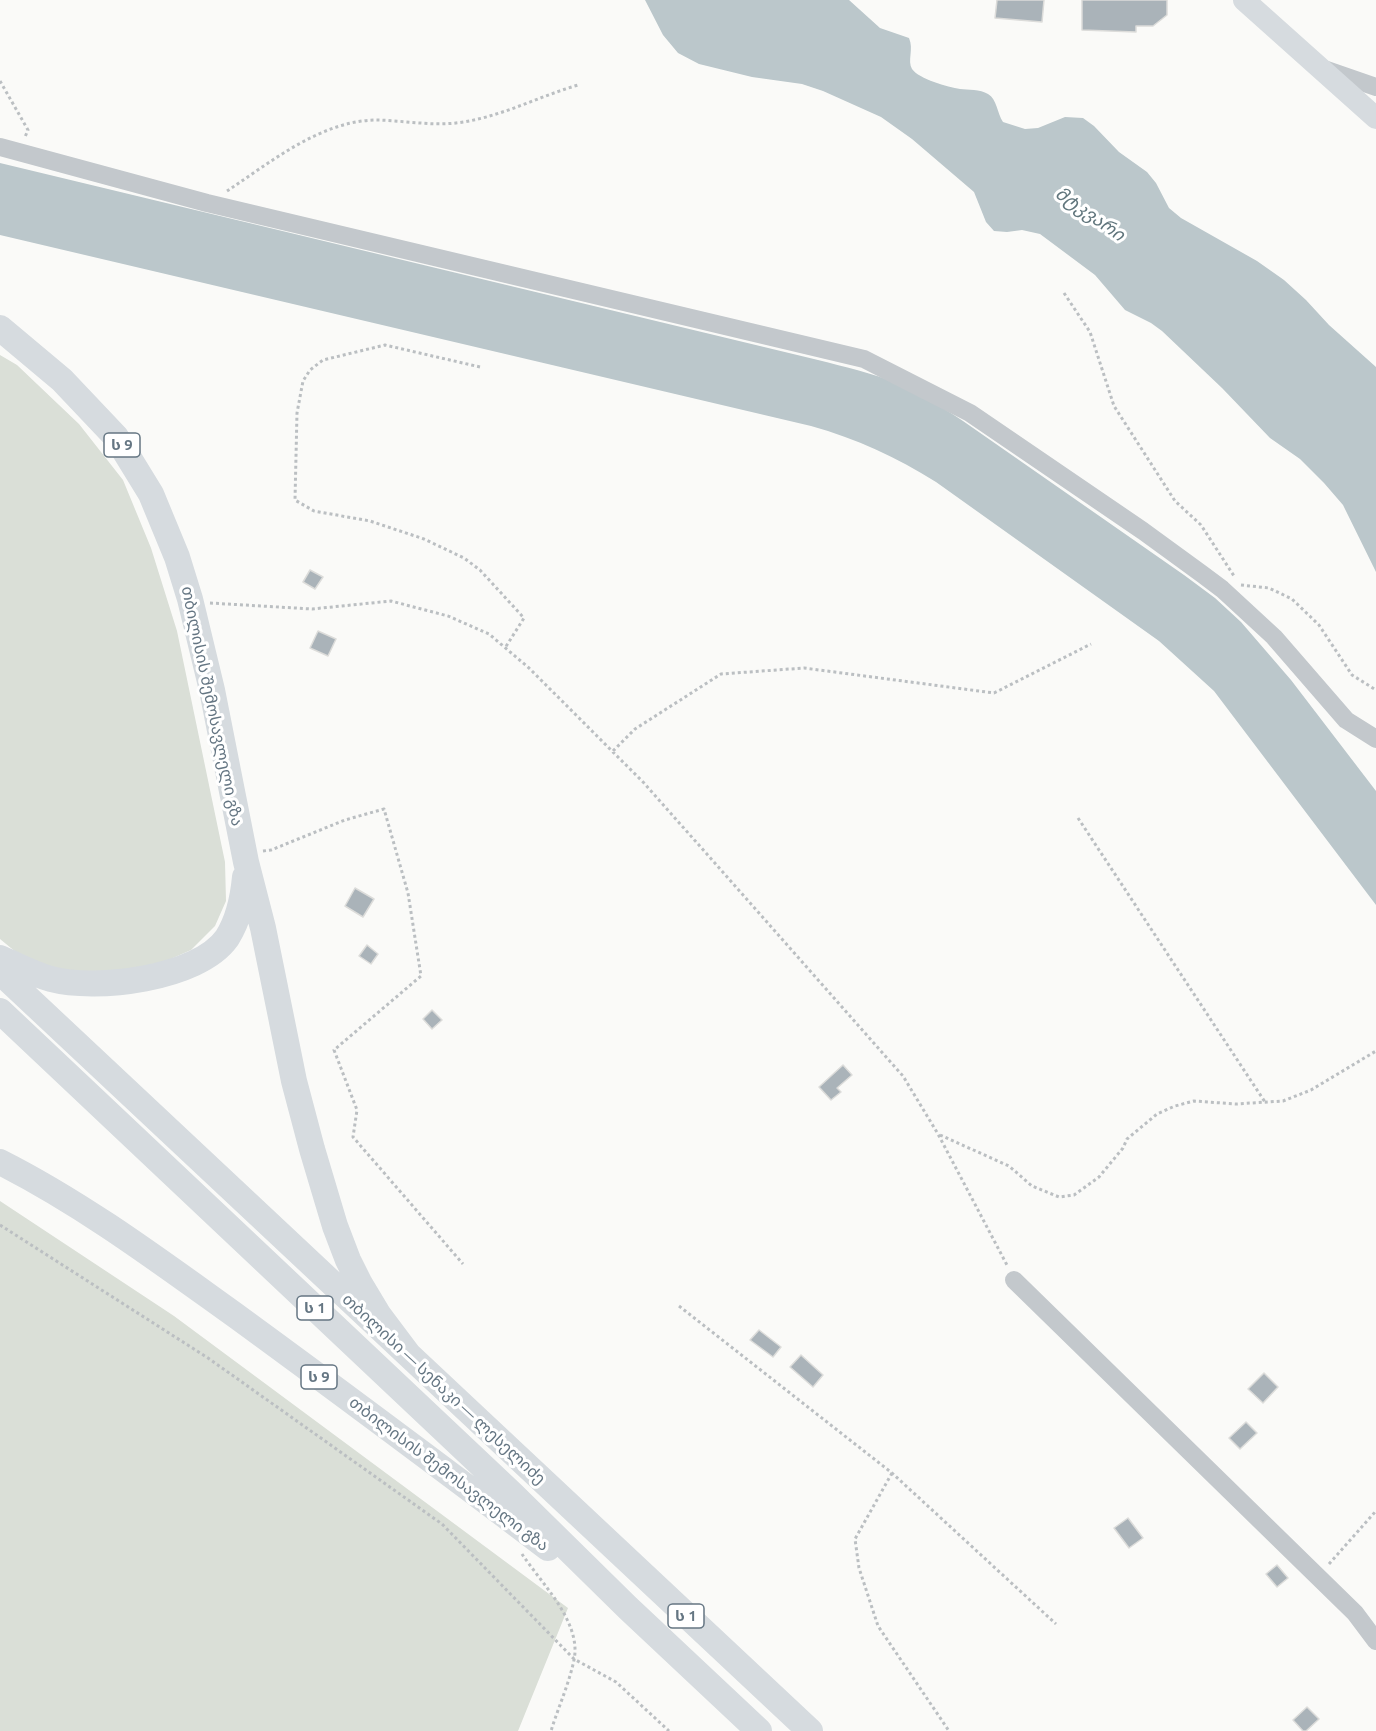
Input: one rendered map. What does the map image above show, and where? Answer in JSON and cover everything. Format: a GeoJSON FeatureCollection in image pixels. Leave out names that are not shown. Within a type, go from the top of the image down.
{"type":"FeatureCollection","features":[{"type":"Feature","properties":{"kind":"highway","name":"თბილისის შემოსავლელი გზა"},"geometry":{"type":"LineString","coordinates":[[0,328],[62,380],[116,437],[151,494],[177,557],[190,599],[212,690],[245,858],[294,1081],[335,1226],[360,1284],[378,1314],[408,1353]]}},
{"type":"Feature","properties":{"kind":"highway","name":"თბილისის შემოსავლელი გზა"},"geometry":{"type":"LineString","coordinates":[[0,958],[51,979],[87,983],[136,979],[186,966],[215,950],[226,939],[235,923],[244,895],[245,858]]}},
{"type":"Feature","properties":{"kind":"highway","name":"თბილისი — სენაკი — ლესელიძე"},"geometry":{"type":"LineString","coordinates":[[0,972],[810,1731]]}},
{"type":"Feature","properties":{"kind":"highway","name":"თბილისი — სენაკი — ლესელიძე"},"geometry":{"type":"LineString","coordinates":[[0,1011],[759,1731]]}},
{"type":"Feature","properties":{"kind":"highway","name":"თბილისის შემოსავლელი გზა"},"geometry":{"type":"LineString","coordinates":[[0,1162],[38,1181],[167,1266],[352,1400],[628,1608]]}},
{"type":"Feature","properties":{"kind":"main road"},"geometry":{"type":"LineString","coordinates":[[1244,0],[1376,118]]}},
{"type":"Feature","properties":{"kind":"street"},"geometry":{"type":"LineString","coordinates":[[1319,67],[1376,87]]}},
{"type":"Feature","properties":{"kind":"street"},"geometry":{"type":"LineString","coordinates":[[0,147],[207,204],[864,359],[970,413],[1143,531],[1222,589],[1274,637],[1346,720],[1376,739]]}},
{"type":"Feature","properties":{"kind":"street"},"geometry":{"type":"LineString","coordinates":[[1014,1280],[1355,1613],[1376,1641]]}},
{"type":"Feature","properties":{"kind":"path"},"geometry":{"type":"LineString","coordinates":[[0,81],[28,130],[20,151]]}},
{"type":"Feature","properties":{"kind":"path"},"geometry":{"type":"LineString","coordinates":[[207,204],[294,147],[338,126],[372,120],[455,123],[502,113],[549,93],[578,85]]}},
{"type":"Feature","properties":{"kind":"path"},"geometry":{"type":"LineString","coordinates":[[1064,293],[1090,332],[1114,406],[1174,501],[1201,525],[1239,585],[1269,588],[1292,599],[1319,625],[1352,675],[1376,690]]}},
{"type":"Feature","properties":{"kind":"path"},"geometry":{"type":"LineString","coordinates":[[480,367],[385,345],[323,360],[310,370],[303,381],[297,413],[295,500],[314,511],[370,521],[424,539],[464,558],[480,570],[524,618],[505,648]]}},
{"type":"Feature","properties":{"kind":"path"},"geometry":{"type":"LineString","coordinates":[[190,599],[214,604],[312,609],[391,601],[448,616],[489,634],[529,668],[644,783],[903,1076],[938,1134],[1014,1280]]}},
{"type":"Feature","properties":{"kind":"path"},"geometry":{"type":"LineString","coordinates":[[612,752],[635,729],[721,675],[804,668],[994,693],[1091,644]]}},
{"type":"Feature","properties":{"kind":"path"},"geometry":{"type":"LineString","coordinates":[[245,858],[345,820],[384,809],[408,894],[421,976],[334,1050],[357,1110],[353,1137],[463,1264]]}},
{"type":"Feature","properties":{"kind":"path"},"geometry":{"type":"LineString","coordinates":[[1078,818],[1265,1102]]}},
{"type":"Feature","properties":{"kind":"path"},"geometry":{"type":"LineString","coordinates":[[938,1134],[1008,1166],[1032,1186],[1059,1197],[1074,1195],[1099,1177],[1123,1148],[1127,1139],[1157,1114],[1194,1101],[1236,1104],[1283,1101],[1311,1090],[1376,1051]]}},
{"type":"Feature","properties":{"kind":"path"},"geometry":{"type":"LineString","coordinates":[[0,1225],[208,1358],[442,1524],[574,1659],[616,1682],[669,1731]]}},
{"type":"Feature","properties":{"kind":"path"},"geometry":{"type":"LineString","coordinates":[[680,1306],[892,1473],[1056,1624]]}},
{"type":"Feature","properties":{"kind":"path"},"geometry":{"type":"LineString","coordinates":[[892,1473],[855,1539],[859,1568],[878,1626],[949,1731]]}},
{"type":"Feature","properties":{"kind":"path"},"geometry":{"type":"LineString","coordinates":[[1318,1577],[1376,1511]]}},
{"type":"Feature","properties":{"kind":"path"},"geometry":{"type":"LineString","coordinates":[[515,1523],[522,1555],[548,1587],[574,1635],[574,1659],[551,1731]]}},
{"type":"Feature","properties":{"kind":"shaded area"},"geometry":{"type":"Polygon","coordinates":[[[0,355],[17,365],[79,424],[123,480],[151,548],[177,631],[225,862],[226,901],[215,926],[191,950],[157,965],[84,976],[47,968],[17,953],[0,939],[0,355]]]}},
{"type":"Feature","properties":{"kind":"shaded area"},"geometry":{"type":"Polygon","coordinates":[[[0,1201],[174,1316],[568,1608],[518,1731],[0,1731],[0,1201]]]}},
{"type":"Feature","properties":{"kind":"water","name":"მტკვარი"},"geometry":{"type":"Polygon","coordinates":[[[645,0],[849,0],[880,28],[909,38],[910,62],[916,73],[941,84],[985,92],[993,99],[1003,122],[1025,129],[1038,128],[1065,117],[1083,118],[1094,126],[1119,152],[1147,172],[1156,183],[1169,208],[1181,218],[1257,261],[1284,280],[1376,367],[1376,572],[1343,505],[1324,483],[1300,459],[1270,438],[1162,331],[1125,310],[1095,275],[1040,234],[1022,230],[994,231],[986,222],[974,192],[912,139],[881,117],[802,84],[752,77],[699,64],[678,53],[663,35],[645,0]]]}},
{"type":"Feature","properties":{"kind":"water"},"geometry":{"type":"Polygon","coordinates":[[[0,163],[859,370],[923,396],[963,421],[1184,575],[1215,598],[1241,622],[1291,680],[1376,791],[1376,905],[1214,691],[1159,641],[936,482],[906,465],[876,449],[811,426],[0,235],[0,163]]]}},
{"type":"Feature","properties":{"kind":"building"},"geometry":{"type":"Polygon","coordinates":[[[997,0],[1044,0],[1042,22],[995,18],[997,0]]]}},
{"type":"Feature","properties":{"kind":"building"},"geometry":{"type":"Polygon","coordinates":[[[1082,0],[1167,0],[1167,15],[1153,26],[1136,26],[1136,32],[1082,30],[1082,0]]]}},
{"type":"Feature","properties":{"kind":"building"},"geometry":{"type":"Polygon","coordinates":[[[310,570],[323,577],[315,589],[303,582],[310,570]]]}},
{"type":"Feature","properties":{"kind":"building"},"geometry":{"type":"Polygon","coordinates":[[[318,631],[336,639],[328,656],[310,648],[318,631]]]}},
{"type":"Feature","properties":{"kind":"building"},"geometry":{"type":"Polygon","coordinates":[[[355,888],[374,899],[363,917],[345,906],[355,888]]]}},
{"type":"Feature","properties":{"kind":"building"},"geometry":{"type":"Polygon","coordinates":[[[367,945],[378,954],[371,964],[359,956],[367,945]]]}},
{"type":"Feature","properties":{"kind":"building"},"geometry":{"type":"Polygon","coordinates":[[[432,1010],[442,1020],[432,1029],[423,1019],[432,1010]]]}},
{"type":"Feature","properties":{"kind":"building"},"geometry":{"type":"Polygon","coordinates":[[[843,1065],[852,1075],[837,1088],[841,1092],[831,1100],[819,1087],[843,1065]]]}},
{"type":"Feature","properties":{"kind":"building"},"geometry":{"type":"Polygon","coordinates":[[[759,1330],[781,1347],[773,1357],[750,1340],[759,1330]]]}},
{"type":"Feature","properties":{"kind":"building"},"geometry":{"type":"Polygon","coordinates":[[[801,1355],[823,1375],[813,1387],[790,1367],[801,1355]]]}},
{"type":"Feature","properties":{"kind":"building"},"geometry":{"type":"Polygon","coordinates":[[[1264,1373],[1278,1387],[1263,1403],[1248,1389],[1264,1373]]]}},
{"type":"Feature","properties":{"kind":"building"},"geometry":{"type":"Polygon","coordinates":[[[1246,1422],[1257,1433],[1240,1449],[1229,1438],[1246,1422]]]}},
{"type":"Feature","properties":{"kind":"building"},"geometry":{"type":"Polygon","coordinates":[[[1128,1518],[1143,1538],[1129,1548],[1114,1528],[1128,1518]]]}},
{"type":"Feature","properties":{"kind":"building"},"geometry":{"type":"Polygon","coordinates":[[[1277,1565],[1288,1578],[1277,1587],[1266,1574],[1277,1565]]]}},
{"type":"Feature","properties":{"kind":"building"},"geometry":{"type":"Polygon","coordinates":[[[1307,1707],[1319,1719],[1303,1731],[1293,1720],[1307,1707]]]}}]}
